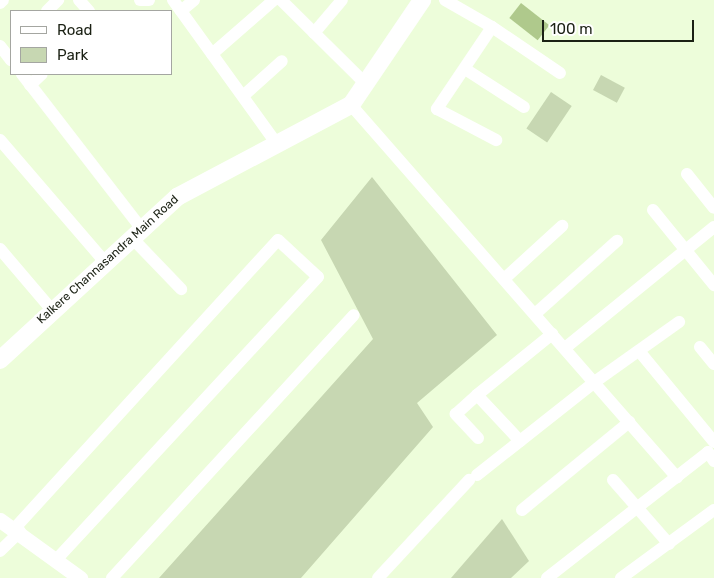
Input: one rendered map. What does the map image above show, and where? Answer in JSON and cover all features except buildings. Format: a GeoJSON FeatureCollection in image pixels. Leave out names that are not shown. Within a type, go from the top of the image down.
{"type":"FeatureCollection","features":[{"type":"Feature","properties":{"kind":"main road","name":"Kalkere Channasandra Main Road"},"geometry":{"type":"LineString","coordinates":[[0,360],[52,310],[177,197],[351,105],[422,0]]}},
{"type":"Feature","properties":{"kind":"street"},"geometry":{"type":"LineString","coordinates":[[0,3],[3,0]]}},
{"type":"Feature","properties":{"kind":"street"},"geometry":{"type":"LineString","coordinates":[[49,10],[58,0]]}},
{"type":"Feature","properties":{"kind":"street"},"geometry":{"type":"LineString","coordinates":[[79,0],[88,10]]}},
{"type":"Feature","properties":{"kind":"street"},"geometry":{"type":"LineString","coordinates":[[140,0],[149,0]]}},
{"type":"Feature","properties":{"kind":"street"},"geometry":{"type":"LineString","coordinates":[[173,0],[277,144]]}},
{"type":"Feature","properties":{"kind":"street"},"geometry":{"type":"LineString","coordinates":[[181,11],[194,0]]}},
{"type":"Feature","properties":{"kind":"street"},"geometry":{"type":"LineString","coordinates":[[212,54],[274,0]]}},
{"type":"Feature","properties":{"kind":"street"},"geometry":{"type":"LineString","coordinates":[[281,0],[366,84]]}},
{"type":"Feature","properties":{"kind":"street"},"geometry":{"type":"LineString","coordinates":[[314,33],[342,0]]}},
{"type":"Feature","properties":{"kind":"street"},"geometry":{"type":"LineString","coordinates":[[445,0],[492,27],[560,73]]}},
{"type":"Feature","properties":{"kind":"street"},"geometry":{"type":"LineString","coordinates":[[492,27],[437,109],[496,140]]}},
{"type":"Feature","properties":{"kind":"street"},"geometry":{"type":"LineString","coordinates":[[242,96],[282,61]]}},
{"type":"Feature","properties":{"kind":"street"},"geometry":{"type":"LineString","coordinates":[[465,69],[524,107]]}},
{"type":"Feature","properties":{"kind":"street"},"geometry":{"type":"LineString","coordinates":[[23,75],[137,233],[181,289]]}},
{"type":"Feature","properties":{"kind":"street"},"geometry":{"type":"LineString","coordinates":[[30,85],[41,75]]}},
{"type":"Feature","properties":{"kind":"street"},"geometry":{"type":"LineString","coordinates":[[351,105],[534,314],[596,381],[677,477]]}},
{"type":"Feature","properties":{"kind":"street"},"geometry":{"type":"LineString","coordinates":[[0,140],[105,262]]}},
{"type":"Feature","properties":{"kind":"street"},"geometry":{"type":"LineString","coordinates":[[687,174],[714,208]]}},
{"type":"Feature","properties":{"kind":"street"},"geometry":{"type":"LineString","coordinates":[[653,210],[714,285]]}},
{"type":"Feature","properties":{"kind":"street"},"geometry":{"type":"LineString","coordinates":[[504,279],[562,226]]}},
{"type":"Feature","properties":{"kind":"street"},"geometry":{"type":"LineString","coordinates":[[565,348],[714,228]]}},
{"type":"Feature","properties":{"kind":"street"},"geometry":{"type":"LineString","coordinates":[[0,551],[278,240],[318,277],[56,560]]}},
{"type":"Feature","properties":{"kind":"street"},"geometry":{"type":"LineString","coordinates":[[534,314],[617,241]]}},
{"type":"Feature","properties":{"kind":"street"},"geometry":{"type":"LineString","coordinates":[[0,249],[52,310]]}},
{"type":"Feature","properties":{"kind":"street"},"geometry":{"type":"LineString","coordinates":[[112,578],[354,315]]}},
{"type":"Feature","properties":{"kind":"street"},"geometry":{"type":"LineString","coordinates":[[378,578],[473,478],[596,381],[679,322]]}},
{"type":"Feature","properties":{"kind":"street"},"geometry":{"type":"LineString","coordinates":[[478,438],[456,414],[552,334]]}},
{"type":"Feature","properties":{"kind":"street"},"geometry":{"type":"LineString","coordinates":[[700,347],[714,364]]}},
{"type":"Feature","properties":{"kind":"street"},"geometry":{"type":"LineString","coordinates":[[547,578],[713,451],[639,351]]}},
{"type":"Feature","properties":{"kind":"street"},"geometry":{"type":"LineString","coordinates":[[477,395],[520,441]]}},
{"type":"Feature","properties":{"kind":"street"},"geometry":{"type":"LineString","coordinates":[[522,510],[629,422]]}},
{"type":"Feature","properties":{"kind":"street"},"geometry":{"type":"LineString","coordinates":[[613,480],[668,544]]}},
{"type":"Feature","properties":{"kind":"street"},"geometry":{"type":"LineString","coordinates":[[621,578],[714,510]]}},
{"type":"Feature","properties":{"kind":"street"},"geometry":{"type":"LineString","coordinates":[[0,520],[17,530],[56,560],[71,575]]}},
{"type":"Feature","properties":{"kind":"green space"},"geometry":{"type":"Polygon","coordinates":[[[601,75],[625,88],[617,103],[593,90],[601,75]]]}},
{"type":"Feature","properties":{"kind":"green space"},"geometry":{"type":"Polygon","coordinates":[[[551,92],[572,106],[547,142],[526,128],[551,92]]]}},
{"type":"Feature","properties":{"kind":"green space"},"geometry":{"type":"Polygon","coordinates":[[[372,177],[497,335],[417,403],[433,427],[301,578],[159,578],[373,339],[321,240],[372,177]]]}},
{"type":"Feature","properties":{"kind":"green space"},"geometry":{"type":"Polygon","coordinates":[[[502,519],[529,561],[511,578],[451,578],[502,519]]]}},
{"type":"Feature","properties":{"kind":"shaded area"},"geometry":{"type":"Polygon","coordinates":[[[521,3],[549,25],[538,40],[509,18],[521,3]]]}}]}
